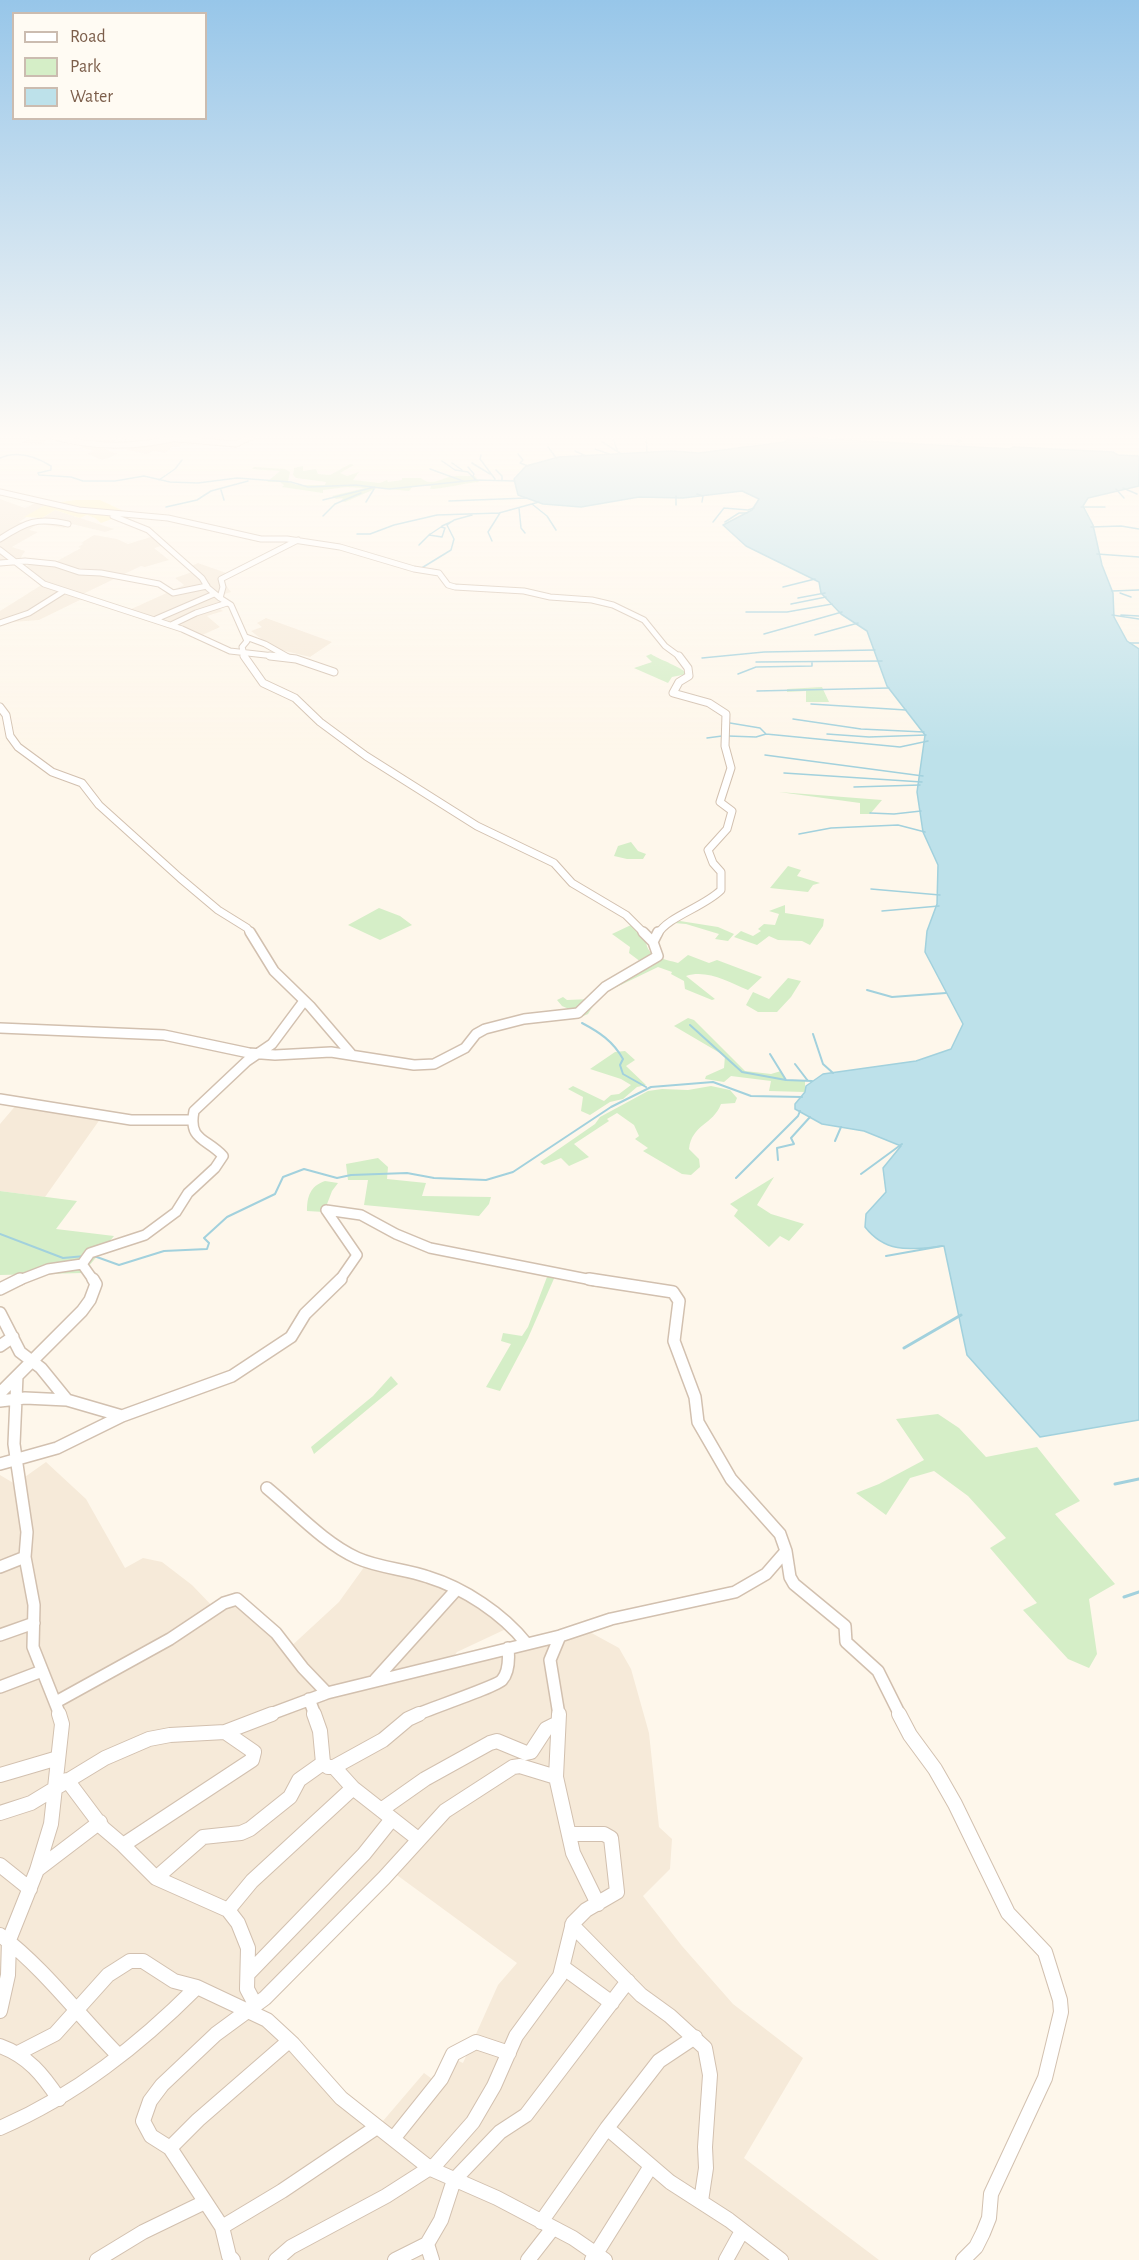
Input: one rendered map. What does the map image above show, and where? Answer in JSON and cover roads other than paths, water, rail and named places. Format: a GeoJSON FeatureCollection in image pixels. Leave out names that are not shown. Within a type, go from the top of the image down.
{"type":"FeatureCollection","features":[{"type":"Feature","properties":{"kind":"street"},"geometry":{"type":"LineString","coordinates":[[160,541],[202,578],[215,594],[231,605],[238,625],[246,637],[296,659],[334,672]]}},
{"type":"Feature","properties":{"kind":"street"},"geometry":{"type":"LineString","coordinates":[[224,587],[221,579],[225,576],[295,541]]}},
{"type":"Feature","properties":{"kind":"street"},"geometry":{"type":"LineString","coordinates":[[307,541],[340,547],[414,569],[438,573],[448,585],[455,588],[524,591],[550,597],[592,600],[609,604],[645,620],[665,646],[680,657],[690,674],[679,682],[673,693],[709,703],[726,714],[725,746],[731,768],[720,802],[732,811],[732,814],[727,829],[708,850],[712,863],[721,872],[721,890],[710,901],[662,926],[653,942]]}},
{"type":"Feature","properties":{"kind":"street"},"geometry":{"type":"LineString","coordinates":[[0,550],[17,561],[41,583],[156,619],[221,648],[243,654],[296,659]]}},
{"type":"Feature","properties":{"kind":"street"},"geometry":{"type":"LineString","coordinates":[[0,563],[17,561],[55,564],[79,572],[101,573],[159,584],[173,593],[215,594]]}},
{"type":"Feature","properties":{"kind":"street"},"geometry":{"type":"LineString","coordinates":[[171,625],[196,613],[224,587]]}},
{"type":"Feature","properties":{"kind":"street"},"geometry":{"type":"LineString","coordinates":[[156,619],[215,594],[224,587]]}},
{"type":"Feature","properties":{"kind":"street"},"geometry":{"type":"LineString","coordinates":[[0,623],[29,613],[64,591]]}},
{"type":"Feature","properties":{"kind":"street"},"geometry":{"type":"LineString","coordinates":[[0,1028],[164,1035],[257,1053],[331,1052],[414,1065],[434,1064],[465,1048],[476,1034],[485,1029],[524,1019],[573,1015],[584,1010],[592,997],[608,985],[658,956],[653,942],[626,915],[572,883],[554,863],[477,826],[366,756],[312,716],[295,698],[263,683],[243,654],[246,637]]}},
{"type":"Feature","properties":{"kind":"street"},"geometry":{"type":"LineString","coordinates":[[0,706],[6,715],[9,735],[18,747],[52,772],[82,783],[111,816],[180,878],[224,915],[248,928],[274,971],[352,1055]]}},
{"type":"Feature","properties":{"kind":"street"},"geometry":{"type":"LineString","coordinates":[[0,1288],[48,1267],[82,1264],[90,1253],[145,1235],[176,1212],[188,1193],[219,1164],[223,1156],[196,1136],[192,1120],[196,1107],[277,1038],[304,1001]]}},
{"type":"Feature","properties":{"kind":"street"},"geometry":{"type":"LineString","coordinates":[[0,1099],[137,1121],[192,1120]]}},
{"type":"Feature","properties":{"kind":"street"},"geometry":{"type":"LineString","coordinates":[[6,1464],[57,1448],[122,1416],[232,1376],[285,1344],[305,1314],[345,1275],[357,1255],[326,1210],[351,1212],[430,1248],[624,1286],[674,1292],[679,1301],[674,1341],[695,1397],[698,1422],[730,1479],[780,1534],[784,1541],[794,1584],[845,1626],[848,1646],[878,1671],[910,1735],[935,1768],[955,1804],[1008,1913],[1045,1952],[1060,2000],[1061,2012],[1045,2078],[991,2194],[989,2218],[983,2233],[976,2247],[963,2260]]}},
{"type":"Feature","properties":{"kind":"street"},"geometry":{"type":"LineString","coordinates":[[0,1392],[82,1311],[90,1300],[96,1284],[82,1264]]}},
{"type":"Feature","properties":{"kind":"street"},"geometry":{"type":"LineString","coordinates":[[0,1313],[20,1352],[30,1362],[41,1368],[67,1400]]}},
{"type":"Feature","properties":{"kind":"street"},"geometry":{"type":"LineString","coordinates":[[0,1346],[13,1337]]}},
{"type":"Feature","properties":{"kind":"street"},"geometry":{"type":"LineString","coordinates":[[1,2003],[8,1976],[5,1937],[30,1889],[37,1870],[61,1784],[58,1758],[62,1724],[56,1701],[33,1647],[34,1605],[25,1557],[27,1532],[6,1464],[14,1443],[17,1376]]}},
{"type":"Feature","properties":{"kind":"street"},"geometry":{"type":"LineString","coordinates":[[0,1401],[67,1400],[122,1416]]}},
{"type":"Feature","properties":{"kind":"street"},"geometry":{"type":"LineString","coordinates":[[267,1488],[339,1548],[359,1559],[430,1577],[457,1589],[480,1602],[519,1634],[526,1643]]}},
{"type":"Feature","properties":{"kind":"street"},"geometry":{"type":"LineString","coordinates":[[0,1813],[31,1803],[105,1758],[149,1739],[170,1735],[225,1732],[327,1693],[560,1636],[611,1619],[735,1592],[766,1574],[786,1551]]}},
{"type":"Feature","properties":{"kind":"street"},"geometry":{"type":"LineString","coordinates":[[0,1567],[25,1557]]}},
{"type":"Feature","properties":{"kind":"street"},"geometry":{"type":"LineString","coordinates":[[375,1680],[457,1589]]}},
{"type":"Feature","properties":{"kind":"street"},"geometry":{"type":"LineString","coordinates":[[56,1701],[170,1639],[226,1603],[237,1599],[276,1633],[303,1668],[327,1693]]}},
{"type":"Feature","properties":{"kind":"street"},"geometry":{"type":"LineString","coordinates":[[0,1635],[34,1623]]}},
{"type":"Feature","properties":{"kind":"street"},"geometry":{"type":"LineString","coordinates":[[560,1636],[550,1660],[557,1702],[556,1778],[573,1853],[598,1904]]}},
{"type":"Feature","properties":{"kind":"street"},"geometry":{"type":"LineString","coordinates":[[156,1878],[203,1837],[241,1833],[250,1829],[290,1797],[299,1780],[383,1740],[408,1719],[448,1701],[495,1685],[502,1679],[505,1672],[509,1660],[508,1648]]}},
{"type":"Feature","properties":{"kind":"street"},"geometry":{"type":"LineString","coordinates":[[0,1687],[42,1671]]}},
{"type":"Feature","properties":{"kind":"street"},"geometry":{"type":"LineString","coordinates":[[309,1699],[329,1765],[418,1839]]}},
{"type":"Feature","properties":{"kind":"street"},"geometry":{"type":"LineString","coordinates":[[381,1810],[425,1779],[489,1743],[497,1741],[526,1753],[531,1752],[546,1729],[558,1724]]}},
{"type":"Feature","properties":{"kind":"street"},"geometry":{"type":"LineString","coordinates":[[123,1845],[252,1760],[254,1752],[225,1732]]}},
{"type":"Feature","properties":{"kind":"street"},"geometry":{"type":"LineString","coordinates":[[0,1775],[58,1758]]}},
{"type":"Feature","properties":{"kind":"street"},"geometry":{"type":"LineString","coordinates":[[233,2260],[229,2256],[222,2227],[170,2148],[157,2143],[148,2133],[144,2117],[150,2101],[172,2075],[250,2007],[265,1998],[376,1886],[446,1811],[513,1767],[520,1766],[556,1778]]}},
{"type":"Feature","properties":{"kind":"street"},"geometry":{"type":"LineString","coordinates":[[61,1784],[156,1878],[228,1910],[238,1923],[248,1948],[247,1989],[250,2007]]}},
{"type":"Feature","properties":{"kind":"street"},"geometry":{"type":"LineString","coordinates":[[228,1910],[252,1881],[354,1788]]}},
{"type":"Feature","properties":{"kind":"street"},"geometry":{"type":"LineString","coordinates":[[249,1973],[311,1906],[351,1868],[392,1819]]}},
{"type":"Feature","properties":{"kind":"street"},"geometry":{"type":"LineString","coordinates":[[37,1870],[100,1822]]}},
{"type":"Feature","properties":{"kind":"street"},"geometry":{"type":"LineString","coordinates":[[276,2260],[291,2247],[431,2169],[473,2122],[494,2086],[524,2023],[554,1986],[564,1968],[572,1925],[578,1915],[617,1892],[611,1838],[604,1834],[568,1834]]}},
{"type":"Feature","properties":{"kind":"street"},"geometry":{"type":"LineString","coordinates":[[0,1865],[30,1889]]}},
{"type":"Feature","properties":{"kind":"street"},"geometry":{"type":"LineString","coordinates":[[572,1925],[641,1995],[695,2037],[705,2048],[710,2075],[701,2202]]}},
{"type":"Feature","properties":{"kind":"street"},"geometry":{"type":"LineString","coordinates":[[5,1937],[119,2056]]}},
{"type":"Feature","properties":{"kind":"street"},"geometry":{"type":"LineString","coordinates":[[18,2053],[55,2034],[118,1966],[134,1959],[145,1959],[174,1981],[250,2007],[290,2041],[341,2098],[431,2169],[497,2198],[547,2225],[598,2258],[651,2166]]}},
{"type":"Feature","properties":{"kind":"street"},"geometry":{"type":"LineString","coordinates":[[564,1968],[612,2003]]}},
{"type":"Feature","properties":{"kind":"street"},"geometry":{"type":"LineString","coordinates":[[395,2260],[427,2244],[441,2220],[454,2180],[500,2132],[525,2115],[628,1982]]}},
{"type":"Feature","properties":{"kind":"street"},"geometry":{"type":"LineString","coordinates":[[0,2128],[59,2098],[119,2056],[179,2006],[197,1987]]}},
{"type":"Feature","properties":{"kind":"street"},"geometry":{"type":"LineString","coordinates":[[528,2260],[607,2128],[659,2061],[695,2037]]}},
{"type":"Feature","properties":{"kind":"street"},"geometry":{"type":"LineString","coordinates":[[170,2148],[198,2120],[290,2041]]}},
{"type":"Feature","properties":{"kind":"street"},"geometry":{"type":"LineString","coordinates":[[393,2139],[441,2079],[453,2054],[476,2042],[509,2053]]}},
{"type":"Feature","properties":{"kind":"street"},"geometry":{"type":"LineString","coordinates":[[0,2046],[18,2053],[35,2066],[59,2098]]}},
{"type":"Feature","properties":{"kind":"street"},"geometry":{"type":"LineString","coordinates":[[222,2227],[282,2191],[377,2127]]}},
{"type":"Feature","properties":{"kind":"street"},"geometry":{"type":"LineString","coordinates":[[607,2128],[670,2182],[781,2260]]}},
{"type":"Feature","properties":{"kind":"street"},"geometry":{"type":"LineString","coordinates":[[97,2260],[144,2232],[205,2202]]}},
{"type":"Feature","properties":{"kind":"street"},"geometry":{"type":"LineString","coordinates":[[726,2260],[742,2231]]}},
{"type":"Feature","properties":{"kind":"street"},"geometry":{"type":"LineString","coordinates":[[427,2244],[432,2260]]}},
{"type":"Feature","properties":{"kind":"water"},"geometry":{"type":"Polygon","coordinates":[[[741,541],[1097,541],[1102,565],[1113,593],[1114,617],[1127,641],[1139,649],[1139,1420],[1040,1437],[967,1355],[944,1246],[911,1249],[891,1246],[873,1236],[865,1227],[866,1214],[886,1192],[883,1168],[901,1146],[864,1131],[822,1124],[795,1109],[795,1104],[805,1092],[806,1086],[823,1074],[916,1061],[951,1049],[963,1024],[925,952],[927,931],[937,904],[938,865],[923,832],[917,792],[925,735],[887,686],[867,631],[841,614],[821,593],[819,582],[741,541]]]}},
{"type":"Feature","properties":{"kind":"waterway"},"geometry":{"type":"LineString","coordinates":[[419,545],[423,541]]}},
{"type":"Feature","properties":{"kind":"waterway"},"geometry":{"type":"LineString","coordinates":[[420,569],[451,550],[453,541]]}},
{"type":"Feature","properties":{"kind":"waterway"},"geometry":{"type":"LineString","coordinates":[[1097,554],[1139,557]]}},
{"type":"Feature","properties":{"kind":"waterway"},"geometry":{"type":"LineString","coordinates":[[783,587],[815,579]]}},
{"type":"Feature","properties":{"kind":"waterway"},"geometry":{"type":"LineString","coordinates":[[1112,591],[1139,590]]}},
{"type":"Feature","properties":{"kind":"waterway"},"geometry":{"type":"LineString","coordinates":[[798,598],[825,593]]}},
{"type":"Feature","properties":{"kind":"waterway"},"geometry":{"type":"LineString","coordinates":[[1120,593],[1131,597]]}},
{"type":"Feature","properties":{"kind":"waterway"},"geometry":{"type":"LineString","coordinates":[[791,604],[826,597]]}},
{"type":"Feature","properties":{"kind":"waterway"},"geometry":{"type":"LineString","coordinates":[[746,612],[787,612],[832,604]]}},
{"type":"Feature","properties":{"kind":"waterway"},"geometry":{"type":"LineString","coordinates":[[764,634],[842,612]]}},
{"type":"Feature","properties":{"kind":"waterway"},"geometry":{"type":"LineString","coordinates":[[1112,615],[1139,619]]}},
{"type":"Feature","properties":{"kind":"waterway"},"geometry":{"type":"LineString","coordinates":[[1121,615],[1139,616]]}},
{"type":"Feature","properties":{"kind":"waterway"},"geometry":{"type":"LineString","coordinates":[[815,635],[858,623]]}},
{"type":"Feature","properties":{"kind":"waterway"},"geometry":{"type":"LineString","coordinates":[[1130,643],[1139,643]]}},
{"type":"Feature","properties":{"kind":"waterway"},"geometry":{"type":"LineString","coordinates":[[702,658],[764,652],[875,650]]}},
{"type":"Feature","properties":{"kind":"waterway"},"geometry":{"type":"LineString","coordinates":[[756,662],[882,661]]}},
{"type":"Feature","properties":{"kind":"waterway"},"geometry":{"type":"LineString","coordinates":[[738,674],[756,667],[812,666],[812,662]]}},
{"type":"Feature","properties":{"kind":"waterway"},"geometry":{"type":"LineString","coordinates":[[757,691],[889,688]]}},
{"type":"Feature","properties":{"kind":"waterway"},"geometry":{"type":"LineString","coordinates":[[811,704],[906,710]]}},
{"type":"Feature","properties":{"kind":"waterway"},"geometry":{"type":"LineString","coordinates":[[793,719],[861,729],[924,732]]}},
{"type":"Feature","properties":{"kind":"waterway"},"geometry":{"type":"LineString","coordinates":[[730,723],[760,728],[766,734]]}},
{"type":"Feature","properties":{"kind":"waterway"},"geometry":{"type":"LineString","coordinates":[[728,736],[756,737],[766,734]]}},
{"type":"Feature","properties":{"kind":"waterway"},"geometry":{"type":"LineString","coordinates":[[766,734],[900,747],[928,741]]}},
{"type":"Feature","properties":{"kind":"waterway"},"geometry":{"type":"LineString","coordinates":[[827,734],[869,737],[926,735]]}},
{"type":"Feature","properties":{"kind":"waterway"},"geometry":{"type":"LineString","coordinates":[[707,738],[722,736]]}},
{"type":"Feature","properties":{"kind":"waterway"},"geometry":{"type":"LineString","coordinates":[[765,755],[923,776]]}},
{"type":"Feature","properties":{"kind":"waterway"},"geometry":{"type":"LineString","coordinates":[[784,773],[922,782]]}},
{"type":"Feature","properties":{"kind":"waterway"},"geometry":{"type":"LineString","coordinates":[[854,787],[920,785]]}},
{"type":"Feature","properties":{"kind":"waterway"},"geometry":{"type":"LineString","coordinates":[[870,813],[894,814],[921,811]]}},
{"type":"Feature","properties":{"kind":"waterway"},"geometry":{"type":"LineString","coordinates":[[799,834],[831,828],[898,825],[925,832]]}},
{"type":"Feature","properties":{"kind":"waterway"},"geometry":{"type":"LineString","coordinates":[[871,889],[940,895]]}},
{"type":"Feature","properties":{"kind":"waterway"},"geometry":{"type":"LineString","coordinates":[[882,911],[939,906]]}},
{"type":"Feature","properties":{"kind":"waterway"},"geometry":{"type":"LineString","coordinates":[[867,990],[892,997],[946,993]]}},
{"type":"Feature","properties":{"kind":"waterway"},"geometry":{"type":"LineString","coordinates":[[582,1023],[615,1047],[623,1059],[620,1065],[623,1074],[646,1087]]}},
{"type":"Feature","properties":{"kind":"waterway"},"geometry":{"type":"LineString","coordinates":[[690,1025],[742,1072],[786,1080]]}},
{"type":"Feature","properties":{"kind":"waterway"},"geometry":{"type":"LineString","coordinates":[[813,1034],[823,1064],[833,1073]]}},
{"type":"Feature","properties":{"kind":"waterway"},"geometry":{"type":"LineString","coordinates":[[770,1054],[786,1080]]}},
{"type":"Feature","properties":{"kind":"waterway"},"geometry":{"type":"LineString","coordinates":[[795,1064],[808,1081]]}},
{"type":"Feature","properties":{"kind":"waterway"},"geometry":{"type":"LineString","coordinates":[[786,1080],[808,1081]]}},
{"type":"Feature","properties":{"kind":"waterway"},"geometry":{"type":"LineString","coordinates":[[808,1081],[812,1081]]}},
{"type":"Feature","properties":{"kind":"waterway"},"geometry":{"type":"LineString","coordinates":[[94,1256],[119,1265],[164,1251],[207,1249],[209,1243],[204,1238],[227,1217],[275,1194],[283,1177],[304,1169],[337,1178],[351,1175],[407,1173],[434,1178],[486,1180],[513,1172],[611,1107],[651,1087],[713,1082],[751,1096],[802,1097]]}},
{"type":"Feature","properties":{"kind":"waterway"},"geometry":{"type":"LineString","coordinates":[[736,1178],[798,1116],[800,1111]]}},
{"type":"Feature","properties":{"kind":"waterway"},"geometry":{"type":"LineString","coordinates":[[778,1160],[777,1148],[794,1144],[791,1138],[810,1117]]}},
{"type":"Feature","properties":{"kind":"waterway"},"geometry":{"type":"LineString","coordinates":[[835,1141],[841,1127]]}},
{"type":"Feature","properties":{"kind":"waterway"},"geometry":{"type":"LineString","coordinates":[[861,1174],[902,1144]]}},
{"type":"Feature","properties":{"kind":"waterway"},"geometry":{"type":"LineString","coordinates":[[0,1234],[63,1258],[85,1256]]}},
{"type":"Feature","properties":{"kind":"waterway"},"geometry":{"type":"LineString","coordinates":[[886,1256],[942,1246]]}},
{"type":"Feature","properties":{"kind":"waterway"},"geometry":{"type":"LineString","coordinates":[[904,1348],[961,1315]]}},
{"type":"Feature","properties":{"kind":"waterway"},"geometry":{"type":"LineString","coordinates":[[1115,1484],[1139,1479]]}},
{"type":"Feature","properties":{"kind":"waterway"},"geometry":{"type":"LineString","coordinates":[[1124,1597],[1139,1592]]}}]}
